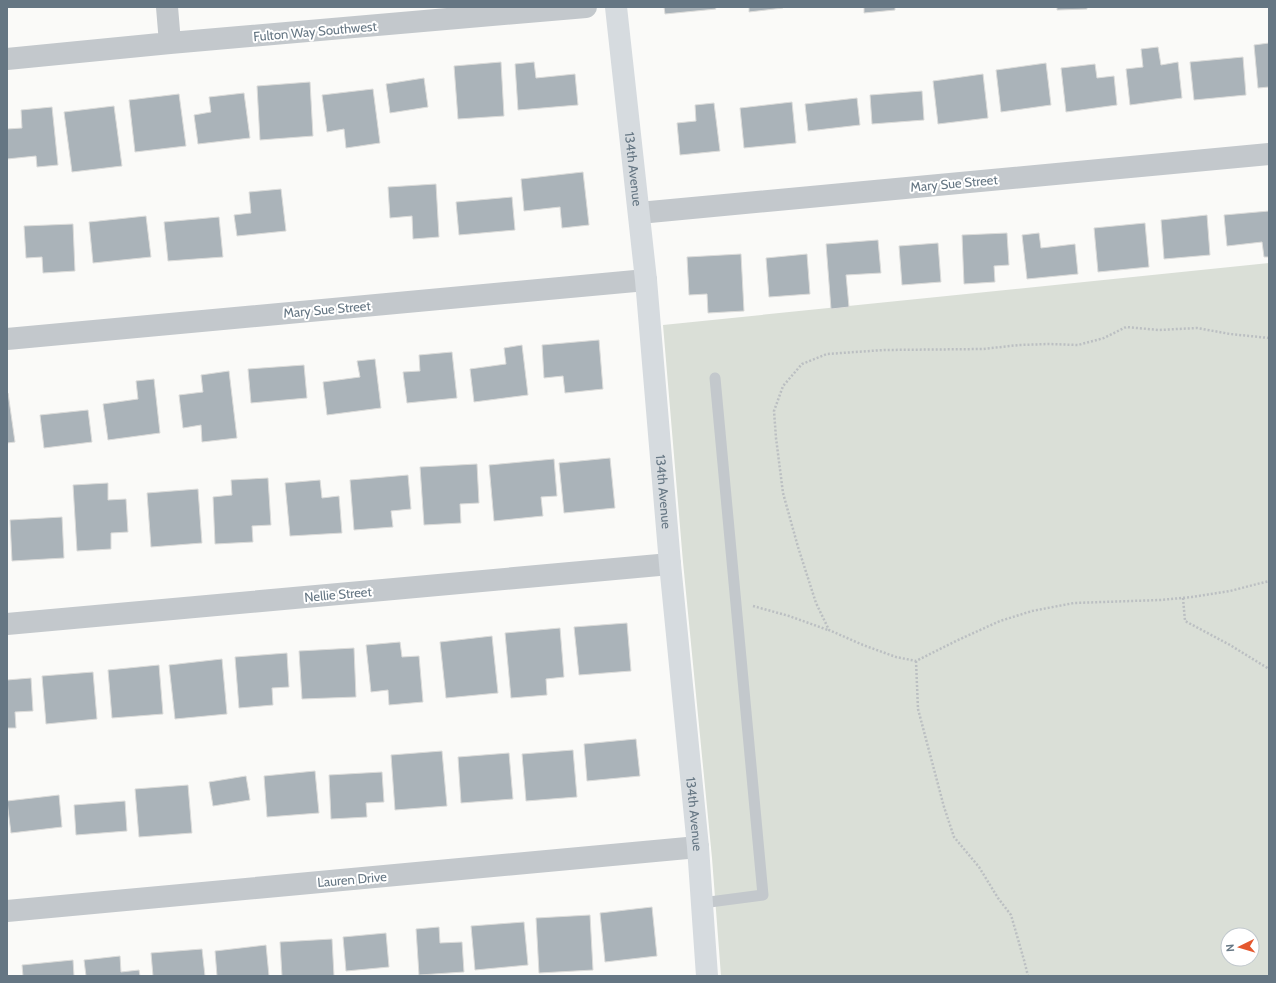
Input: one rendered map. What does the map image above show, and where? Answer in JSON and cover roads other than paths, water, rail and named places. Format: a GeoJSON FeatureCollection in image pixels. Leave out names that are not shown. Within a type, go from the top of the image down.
{"type":"FeatureCollection","features":[{"type":"Feature","properties":{"kind":"street"},"geometry":{"type":"LineString","coordinates":[[167,7],[170,43]]}},
{"type":"Feature","properties":{"kind":"street","name":"Fulton Way Southwest"},"geometry":{"type":"LineString","coordinates":[[7,59],[458,13],[586,7]]}},
{"type":"Feature","properties":{"kind":"street","name":"134th Avenue"},"geometry":{"type":"LineString","coordinates":[[616,7],[646,280],[670,564],[698,847],[707,976]]}},
{"type":"Feature","properties":{"kind":"street","name":"Mary Sue Street"},"geometry":{"type":"LineString","coordinates":[[639,213],[1269,154]]}},
{"type":"Feature","properties":{"kind":"street","name":"Mary Sue Street"},"geometry":{"type":"LineString","coordinates":[[7,339],[646,280]]}},
{"type":"Feature","properties":{"kind":"street","name":"Nellie Street"},"geometry":{"type":"LineString","coordinates":[[7,624],[670,564]]}},
{"type":"Feature","properties":{"kind":"street","name":"Lauren Drive"},"geometry":{"type":"LineString","coordinates":[[7,911],[698,847]]}},
{"type":"Feature","properties":{"kind":"lane"},"geometry":{"type":"LineString","coordinates":[[702,903],[763,896],[715,378]]}}]}
